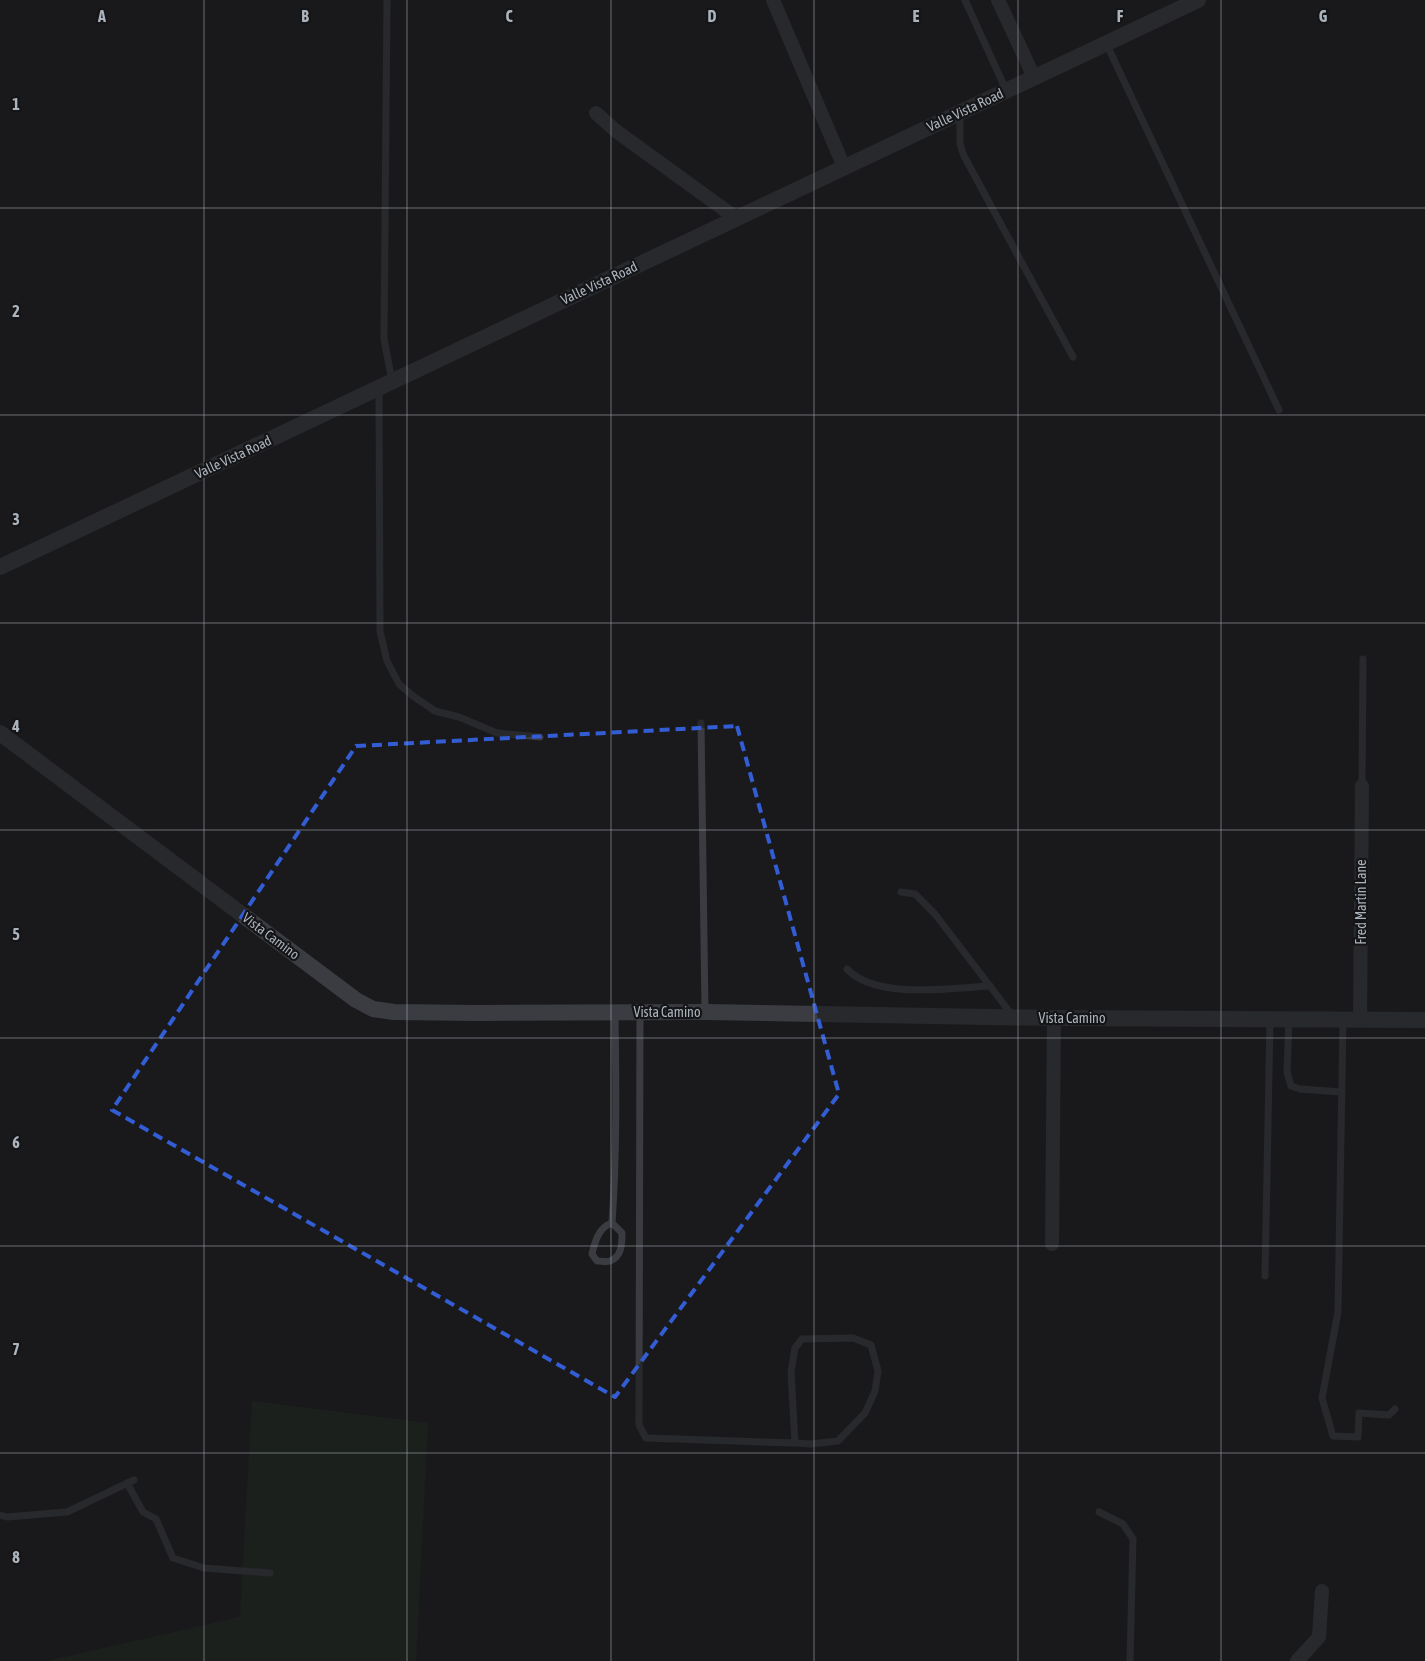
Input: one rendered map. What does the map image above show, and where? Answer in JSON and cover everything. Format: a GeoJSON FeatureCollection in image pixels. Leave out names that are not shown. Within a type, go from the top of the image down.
{"type":"FeatureCollection","features":[{"type":"Feature","properties":{"kind":"street"},"geometry":{"type":"LineString","coordinates":[[773,0],[844,167]]}},
{"type":"Feature","properties":{"kind":"street"},"geometry":{"type":"LineString","coordinates":[[998,0],[1034,77]]}},
{"type":"Feature","properties":{"kind":"street","name":"Valle Vista Road"},"geometry":{"type":"LineString","coordinates":[[0,567],[1198,0]]}},
{"type":"Feature","properties":{"kind":"street"},"geometry":{"type":"LineString","coordinates":[[596,113],[616,131],[736,218]]}},
{"type":"Feature","properties":{"kind":"street","name":"Vista Camino"},"geometry":{"type":"LineString","coordinates":[[0,733],[356,1000],[373,1009],[394,1012],[477,1013],[705,1012],[1013,1018],[1425,1020]]}},
{"type":"Feature","properties":{"kind":"street","name":"Fred Martin Lane"},"geometry":{"type":"LineString","coordinates":[[1360,1019],[1362,786]]}},
{"type":"Feature","properties":{"kind":"street"},"geometry":{"type":"LineString","coordinates":[[1052,1244],[1054,1018]]}},
{"type":"Feature","properties":{"kind":"street"},"geometry":{"type":"LineString","coordinates":[[1297,1661],[1319,1637],[1322,1591]]}},
{"type":"Feature","properties":{"kind":"lane"},"geometry":{"type":"LineString","coordinates":[[388,0],[385,384],[380,631],[388,661],[400,684],[413,696],[435,711],[459,717],[497,733],[540,737]]}},
{"type":"Feature","properties":{"kind":"lane"},"geometry":{"type":"LineString","coordinates":[[965,0],[1006,90]]}},
{"type":"Feature","properties":{"kind":"lane"},"geometry":{"type":"LineString","coordinates":[[1105,43],[1279,410]]}},
{"type":"Feature","properties":{"kind":"lane"},"geometry":{"type":"LineString","coordinates":[[960,112],[960,144],[964,156],[1073,357]]}},
{"type":"Feature","properties":{"kind":"lane"},"geometry":{"type":"LineString","coordinates":[[1362,786],[1363,659]]}},
{"type":"Feature","properties":{"kind":"lane"},"geometry":{"type":"LineString","coordinates":[[701,723],[705,1012]]}},
{"type":"Feature","properties":{"kind":"lane"},"geometry":{"type":"LineString","coordinates":[[901,892],[915,894],[935,914],[1013,1018]]}},
{"type":"Feature","properties":{"kind":"lane"},"geometry":{"type":"LineString","coordinates":[[846,969],[852,976],[870,985],[898,989],[990,986]]}},
{"type":"Feature","properties":{"kind":"lane"},"geometry":{"type":"LineString","coordinates":[[612,1223],[600,1232],[594,1244],[592,1254],[597,1261],[610,1261],[618,1255],[622,1247],[622,1233],[612,1223],[616,1111],[615,1012]]}},
{"type":"Feature","properties":{"kind":"lane"},"geometry":{"type":"LineString","coordinates":[[640,1012],[639,1424],[646,1438],[811,1444],[838,1441],[865,1414],[875,1391],[878,1370],[871,1345],[853,1338],[802,1339],[795,1348],[791,1372],[795,1442]]}},
{"type":"Feature","properties":{"kind":"lane"},"geometry":{"type":"LineString","coordinates":[[1265,1276],[1270,1019]]}},
{"type":"Feature","properties":{"kind":"lane"},"geometry":{"type":"LineString","coordinates":[[1289,1019],[1287,1072],[1291,1086],[1300,1090],[1341,1092]]}},
{"type":"Feature","properties":{"kind":"lane"},"geometry":{"type":"LineString","coordinates":[[1343,1019],[1338,1312],[1322,1398],[1333,1436],[1358,1437],[1359,1413],[1389,1415],[1395,1409]]}},
{"type":"Feature","properties":{"kind":"lane"},"geometry":{"type":"LineString","coordinates":[[0,1514],[7,1517],[67,1512],[131,1481],[143,1512],[156,1519],[173,1558],[204,1568],[270,1573]]}},
{"type":"Feature","properties":{"kind":"lane"},"geometry":{"type":"LineString","coordinates":[[1099,1512],[1123,1524],[1133,1540],[1130,1661]]}},
{"type":"Feature","properties":{"kind":"highlighted area"},"geometry":{"type":"Polygon","coordinates":[[[737,726],[839,1094],[615,1397],[112,1110],[356,746],[737,726]]]}},
{"type":"Feature","properties":{"kind":"shaded area"},"geometry":{"type":"Polygon","coordinates":[[[252,1401],[428,1423],[416,1661],[47,1661],[240,1617],[252,1401]]]}}]}
